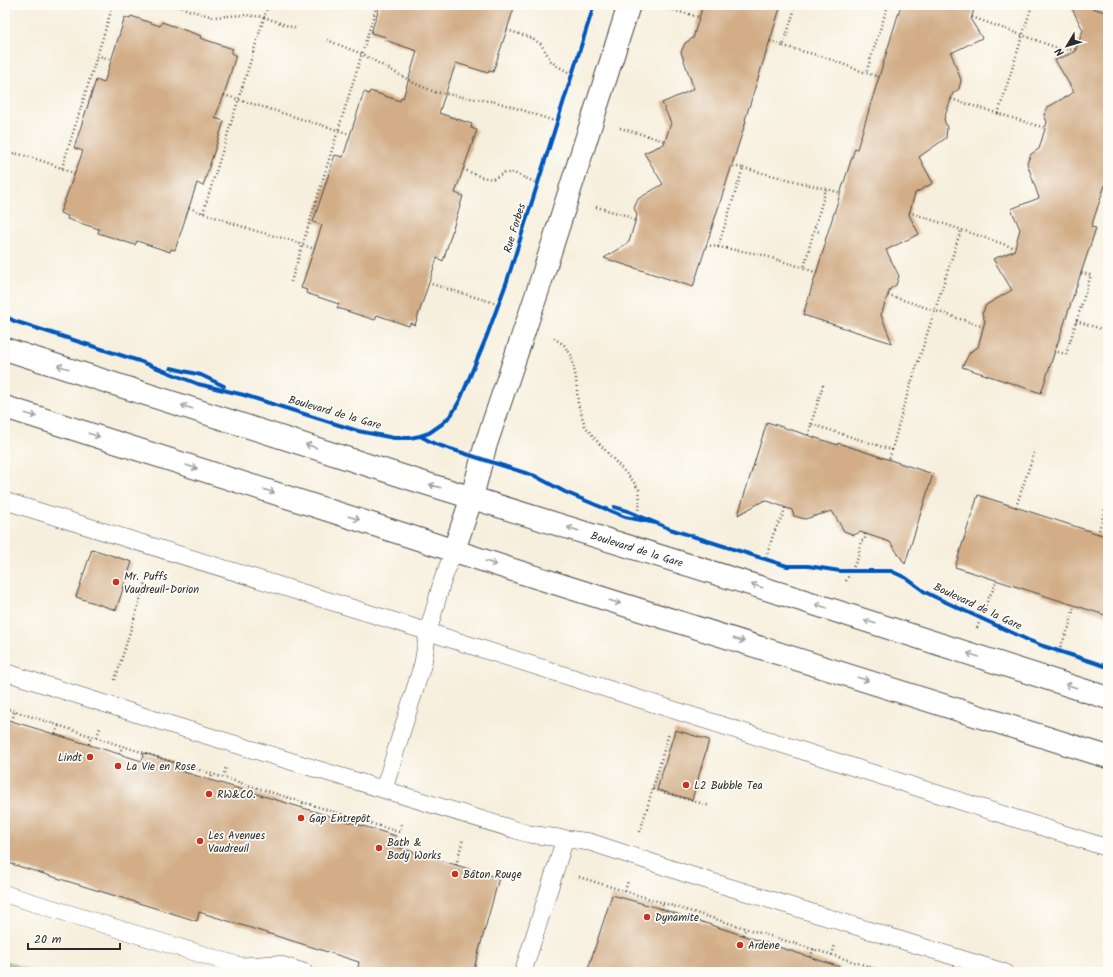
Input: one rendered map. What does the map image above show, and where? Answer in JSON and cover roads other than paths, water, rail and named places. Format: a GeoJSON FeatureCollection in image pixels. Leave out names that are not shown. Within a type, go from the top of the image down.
{"type":"FeatureCollection","features":[{"type":"Feature","properties":{"kind":"main road"},"geometry":{"type":"LineString","coordinates":[[454,550],[472,497],[485,448],[538,290],[629,5]]}},
{"type":"Feature","properties":{"kind":"main road","name":"Boulevard de la Gare"},"geometry":{"type":"LineString","coordinates":[[5,349],[421,482],[780,593],[1108,698]]}},
{"type":"Feature","properties":{"kind":"main road"},"geometry":{"type":"LineString","coordinates":[[5,407],[1108,757]]}},
{"type":"Feature","properties":{"kind":"lane"},"geometry":{"type":"LineString","coordinates":[[5,501],[428,632],[1108,848]]}},
{"type":"Feature","properties":{"kind":"lane"},"geometry":{"type":"LineString","coordinates":[[384,789],[423,663],[428,632],[442,582],[454,550]]}},
{"type":"Feature","properties":{"kind":"lane"},"geometry":{"type":"LineString","coordinates":[[5,672],[529,834],[590,842],[683,873],[1004,972]]}},
{"type":"Feature","properties":{"kind":"lane"},"geometry":{"type":"LineString","coordinates":[[523,972],[565,839]]}},
{"type":"Feature","properties":{"kind":"lane"},"geometry":{"type":"LineString","coordinates":[[5,894],[240,966],[278,964],[304,972]]}},
{"type":"Feature","properties":{"kind":"waterway"},"geometry":{"type":"LineString","coordinates":[[5,969],[15,972]]}},
{"type":"Feature","properties":{"kind":"place","name":"Mr. Puffs Vaudreuil-Dorion"},"geometry":{"type":"Point","coordinates":[116,582]}},
{"type":"Feature","properties":{"kind":"place","name":"Lindt"},"geometry":{"type":"Point","coordinates":[90,757]}},
{"type":"Feature","properties":{"kind":"place","name":"La Vie en Rose"},"geometry":{"type":"Point","coordinates":[118,766]}},
{"type":"Feature","properties":{"kind":"place","name":"L2 Bubble Tea"},"geometry":{"type":"Point","coordinates":[686,785]}},
{"type":"Feature","properties":{"kind":"place","name":"RW&CO."},"geometry":{"type":"Point","coordinates":[209,794]}},
{"type":"Feature","properties":{"kind":"place","name":"Gap Entrepôt"},"geometry":{"type":"Point","coordinates":[301,818]}},
{"type":"Feature","properties":{"kind":"place","name":"Les Avenues Vaudreuil"},"geometry":{"type":"Point","coordinates":[200,841]}},
{"type":"Feature","properties":{"kind":"place","name":"Bath & Body Works"},"geometry":{"type":"Point","coordinates":[379,848]}},
{"type":"Feature","properties":{"kind":"place","name":"Bâton Rouge"},"geometry":{"type":"Point","coordinates":[455,874]}},
{"type":"Feature","properties":{"kind":"place","name":"Dynamite"},"geometry":{"type":"Point","coordinates":[647,917]}},
{"type":"Feature","properties":{"kind":"place","name":"Ardene"},"geometry":{"type":"Point","coordinates":[740,945]}}]}
